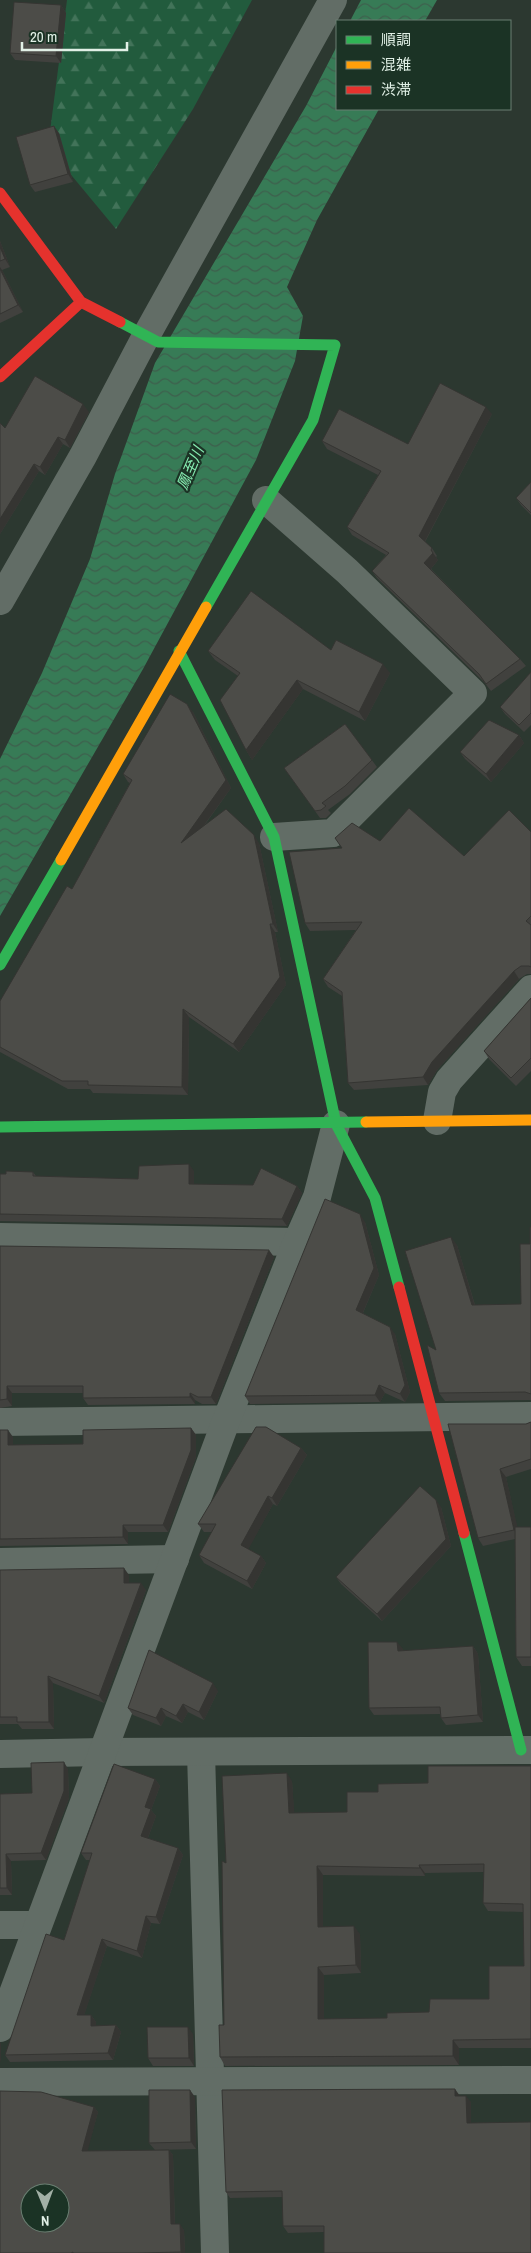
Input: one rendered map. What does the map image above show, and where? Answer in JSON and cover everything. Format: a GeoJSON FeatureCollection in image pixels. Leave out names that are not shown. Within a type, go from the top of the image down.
{"type":"FeatureCollection","features":[{"type":"Feature","properties":{"kind":"street"},"geometry":{"type":"LineString","coordinates":[[0,601],[152,339],[333,0]]}},
{"type":"Feature","properties":{"kind":"street"},"geometry":{"type":"LineString","coordinates":[[0,193],[80,302],[152,339],[335,345],[313,420],[0,965]]}},
{"type":"Feature","properties":{"kind":"street"},"geometry":{"type":"LineString","coordinates":[[0,377],[80,302]]}},
{"type":"Feature","properties":{"kind":"street"},"geometry":{"type":"LineString","coordinates":[[266,500],[346,571],[473,693],[334,833],[274,837]]}},
{"type":"Feature","properties":{"kind":"street"},"geometry":{"type":"LineString","coordinates":[[0,1754],[526,1750],[433,1416],[375,1198],[336,1124],[274,837],[179,651]]}},
{"type":"Feature","properties":{"kind":"street"},"geometry":{"type":"LineString","coordinates":[[437,1121],[442,1092],[449,1080],[531,990]]}},
{"type":"Feature","properties":{"kind":"street"},"geometry":{"type":"LineString","coordinates":[[0,1127],[531,1120]]}},
{"type":"Feature","properties":{"kind":"street"},"geometry":{"type":"LineString","coordinates":[[0,2028],[226,1421],[297,1242],[317,1197],[336,1124]]}},
{"type":"Feature","properties":{"kind":"street"},"geometry":{"type":"LineString","coordinates":[[0,1236],[297,1242]]}},
{"type":"Feature","properties":{"kind":"street"},"geometry":{"type":"LineString","coordinates":[[0,1422],[226,1421],[433,1416],[531,1416]]}},
{"type":"Feature","properties":{"kind":"street"},"geometry":{"type":"LineString","coordinates":[[0,1562],[176,1559]]}},
{"type":"Feature","properties":{"kind":"street"},"geometry":{"type":"LineString","coordinates":[[201,1752],[215,2253]]}},
{"type":"Feature","properties":{"kind":"street"},"geometry":{"type":"LineString","coordinates":[[0,1925],[37,1925]]}},
{"type":"Feature","properties":{"kind":"street"},"geometry":{"type":"LineString","coordinates":[[0,2082],[531,2080]]}},
{"type":"Feature","properties":{"kind":"green space"},"geometry":{"type":"Polygon","coordinates":[[[67,0],[252,0],[193,109],[116,229],[48,147],[67,0]]]}},
{"type":"Feature","properties":{"kind":"water"},"geometry":{"type":"Polygon","coordinates":[[[361,0],[437,0],[426,20],[351,20],[361,0]]]}},
{"type":"Feature","properties":{"kind":"water","name":"鳳至川"},"geometry":{"type":"Polygon","coordinates":[[[336,48],[336,110],[378,110],[317,220],[287,287],[303,316],[295,361],[256,460],[143,669],[0,916],[0,759],[42,673],[90,559],[115,474],[155,363],[306,106],[336,48]]]}},
{"type":"Feature","properties":{"kind":"building"},"geometry":{"type":"Polygon","coordinates":[[[14,2],[61,5],[56,56],[10,53],[14,2]]]}},
{"type":"Feature","properties":{"kind":"building"},"geometry":{"type":"Polygon","coordinates":[[[54,126],[68,174],[30,185],[16,137],[54,126]]]}},
{"type":"Feature","properties":{"kind":"building"},"geometry":{"type":"Polygon","coordinates":[[[0,247],[5,259],[0,261],[0,247]]]}},
{"type":"Feature","properties":{"kind":"building"},"geometry":{"type":"Polygon","coordinates":[[[0,269],[18,305],[0,314],[0,269]]]}},
{"type":"Feature","properties":{"kind":"building"},"geometry":{"type":"Polygon","coordinates":[[[35,376],[83,404],[65,440],[58,437],[40,467],[34,464],[0,519],[0,423],[5,428],[35,376]]]}},
{"type":"Feature","properties":{"kind":"building"},"geometry":{"type":"Polygon","coordinates":[[[440,383],[486,407],[419,536],[432,548],[433,553],[424,563],[520,659],[486,684],[479,674],[372,571],[389,553],[347,527],[381,471],[322,441],[339,409],[408,444],[440,383]]]}},
{"type":"Feature","properties":{"kind":"building"},"geometry":{"type":"Polygon","coordinates":[[[531,482],[531,513],[516,498],[531,482]]]}},
{"type":"Feature","properties":{"kind":"building"},"geometry":{"type":"Polygon","coordinates":[[[251,591],[331,650],[336,640],[383,664],[359,712],[297,680],[246,750],[220,700],[240,673],[208,651],[251,591]]]}},
{"type":"Feature","properties":{"kind":"building"},"geometry":{"type":"Polygon","coordinates":[[[531,672],[531,713],[519,725],[500,707],[531,672]]]}},
{"type":"Feature","properties":{"kind":"building"},"geometry":{"type":"Polygon","coordinates":[[[170,694],[187,704],[226,780],[181,843],[226,809],[254,835],[273,924],[270,924],[280,977],[233,1044],[183,1009],[182,1087],[88,1085],[88,1081],[62,1081],[0,1047],[0,1001],[67,886],[72,889],[132,780],[123,774],[170,694]]]}},
{"type":"Feature","properties":{"kind":"building"},"geometry":{"type":"Polygon","coordinates":[[[489,720],[519,735],[486,774],[460,752],[489,720]]]}},
{"type":"Feature","properties":{"kind":"building"},"geometry":{"type":"Polygon","coordinates":[[[345,724],[372,760],[345,786],[322,803],[326,806],[321,810],[315,811],[284,768],[345,724]]]}},
{"type":"Feature","properties":{"kind":"building"},"geometry":{"type":"Polygon","coordinates":[[[409,808],[464,856],[509,810],[531,832],[531,916],[526,921],[531,925],[531,967],[521,966],[514,971],[432,1062],[423,1077],[348,1083],[342,992],[323,979],[362,922],[305,923],[289,852],[342,848],[335,838],[352,823],[380,841],[409,808]]]}},
{"type":"Feature","properties":{"kind":"building"},"geometry":{"type":"Polygon","coordinates":[[[531,998],[531,1058],[511,1078],[484,1051],[531,998]]]}},
{"type":"Feature","properties":{"kind":"building"},"geometry":{"type":"Polygon","coordinates":[[[189,1164],[189,1184],[253,1185],[261,1168],[297,1186],[282,1219],[0,1214],[0,1174],[6,1174],[6,1171],[33,1172],[33,1176],[138,1179],[139,1166],[189,1164]]]}},
{"type":"Feature","properties":{"kind":"building"},"geometry":{"type":"Polygon","coordinates":[[[325,1199],[360,1214],[374,1268],[356,1310],[390,1327],[405,1385],[400,1394],[379,1385],[375,1395],[245,1396],[325,1199]]]}},
{"type":"Feature","properties":{"kind":"building"},"geometry":{"type":"Polygon","coordinates":[[[530,1227],[531,1394],[525,1392],[439,1393],[427,1345],[436,1350],[405,1251],[451,1237],[472,1305],[521,1304],[520,1244],[530,1244],[530,1227]]]}},
{"type":"Feature","properties":{"kind":"building"},"geometry":{"type":"Polygon","coordinates":[[[0,1246],[269,1250],[211,1397],[198,1397],[190,1393],[190,1397],[83,1398],[83,1386],[7,1386],[7,1399],[0,1400],[0,1246]]]}},
{"type":"Feature","properties":{"kind":"building"},"geometry":{"type":"Polygon","coordinates":[[[531,1422],[531,1459],[500,1469],[514,1530],[478,1538],[448,1424],[526,1424],[531,1422]]]}},
{"type":"Feature","properties":{"kind":"building"},"geometry":{"type":"Polygon","coordinates":[[[256,1427],[266,1427],[301,1448],[272,1498],[268,1496],[241,1545],[261,1556],[247,1581],[199,1555],[216,1524],[198,1524],[256,1427]]]}},
{"type":"Feature","properties":{"kind":"building"},"geometry":{"type":"Polygon","coordinates":[[[191,1428],[191,1450],[163,1525],[123,1525],[123,1537],[0,1539],[0,1430],[8,1430],[8,1445],[83,1444],[83,1430],[191,1428]]]}},
{"type":"Feature","properties":{"kind":"building"},"geometry":{"type":"Polygon","coordinates":[[[420,1486],[436,1500],[446,1539],[377,1614],[336,1577],[420,1486]]]}},
{"type":"Feature","properties":{"kind":"building"},"geometry":{"type":"Polygon","coordinates":[[[515,1527],[531,1527],[531,1657],[516,1657],[515,1527]]]}},
{"type":"Feature","properties":{"kind":"building"},"geometry":{"type":"Polygon","coordinates":[[[124,1568],[124,1583],[141,1583],[99,1696],[48,1676],[49,1722],[17,1722],[17,1717],[0,1717],[0,1570],[124,1568]]]}},
{"type":"Feature","properties":{"kind":"building"},"geometry":{"type":"Polygon","coordinates":[[[368,1642],[397,1642],[398,1651],[473,1646],[478,1715],[441,1718],[440,1707],[369,1708],[368,1642]]]}},
{"type":"Feature","properties":{"kind":"building"},"geometry":{"type":"Polygon","coordinates":[[[149,1650],[213,1683],[199,1712],[183,1704],[176,1716],[161,1708],[156,1718],[128,1708],[149,1650]]]}},
{"type":"Feature","properties":{"kind":"building"},"geometry":{"type":"Polygon","coordinates":[[[64,1762],[64,1791],[41,1853],[6,1854],[7,1888],[0,1888],[0,1794],[32,1793],[31,1763],[64,1762]]]}},
{"type":"Feature","properties":{"kind":"building"},"geometry":{"type":"Polygon","coordinates":[[[114,1764],[155,1779],[145,1807],[151,1809],[141,1836],[178,1848],[156,1917],[146,1916],[137,1951],[102,1939],[77,2015],[91,2015],[91,2026],[116,2025],[108,2053],[5,2055],[46,1934],[64,1940],[92,1853],[81,1853],[114,1764]]]}},
{"type":"Feature","properties":{"kind":"building"},"geometry":{"type":"Polygon","coordinates":[[[428,1766],[531,1766],[531,2039],[453,2040],[453,2056],[220,2057],[219,2025],[224,2025],[222,1861],[226,1863],[222,1776],[287,1773],[289,1813],[347,1812],[347,1792],[378,1792],[378,1784],[428,1783],[428,1766]],[[484,1864],[419,1865],[420,1868],[317,1866],[318,1927],[354,1926],[356,1965],[318,1967],[318,2019],[387,2018],[387,2013],[429,2012],[430,1999],[489,1999],[489,1966],[524,1966],[523,1904],[483,1903],[484,1864]]]}},
{"type":"Feature","properties":{"kind":"building"},"geometry":{"type":"Polygon","coordinates":[[[147,2027],[188,2027],[189,2058],[148,2058],[147,2027]]]}},
{"type":"Feature","properties":{"kind":"building"},"geometry":{"type":"Polygon","coordinates":[[[455,2089],[455,2096],[466,2096],[467,2123],[531,2122],[531,2253],[324,2253],[324,2226],[283,2226],[282,2191],[226,2192],[222,2090],[455,2089]]]}},
{"type":"Feature","properties":{"kind":"building"},"geometry":{"type":"Polygon","coordinates":[[[149,2090],[190,2090],[191,2142],[149,2143],[149,2090]]]}},
{"type":"Feature","properties":{"kind":"building"},"geometry":{"type":"Polygon","coordinates":[[[0,2091],[41,2092],[94,2107],[82,2151],[169,2150],[171,2224],[180,2224],[181,2252],[0,2253],[0,2091]]]}},
{"type":"Feature","properties":{"kind":"traffic: fast"},"geometry":{"type":"LineString","coordinates":[[120,322],[158,342],[335,345],[313,420],[206,607]]}},
{"type":"Feature","properties":{"kind":"traffic: fast"},"geometry":{"type":"LineString","coordinates":[[179,651],[274,837],[336,1124],[375,1198],[399,1287]]}},
{"type":"Feature","properties":{"kind":"traffic: fast"},"geometry":{"type":"LineString","coordinates":[[0,965],[61,860]]}},
{"type":"Feature","properties":{"kind":"traffic: fast"},"geometry":{"type":"LineString","coordinates":[[0,1127],[366,1122]]}},
{"type":"Feature","properties":{"kind":"traffic: fast"},"geometry":{"type":"LineString","coordinates":[[464,1533],[521,1750]]}},
{"type":"Feature","properties":{"kind":"traffic: slow"},"geometry":{"type":"LineString","coordinates":[[61,860],[206,607]]}},
{"type":"Feature","properties":{"kind":"traffic: slow"},"geometry":{"type":"LineString","coordinates":[[366,1122],[531,1120]]}},
{"type":"Feature","properties":{"kind":"traffic: jam"},"geometry":{"type":"LineString","coordinates":[[0,193],[81,302],[120,322]]}},
{"type":"Feature","properties":{"kind":"traffic: jam"},"geometry":{"type":"LineString","coordinates":[[0,377],[81,302]]}},
{"type":"Feature","properties":{"kind":"traffic: jam"},"geometry":{"type":"LineString","coordinates":[[399,1287],[464,1533]]}}]}
